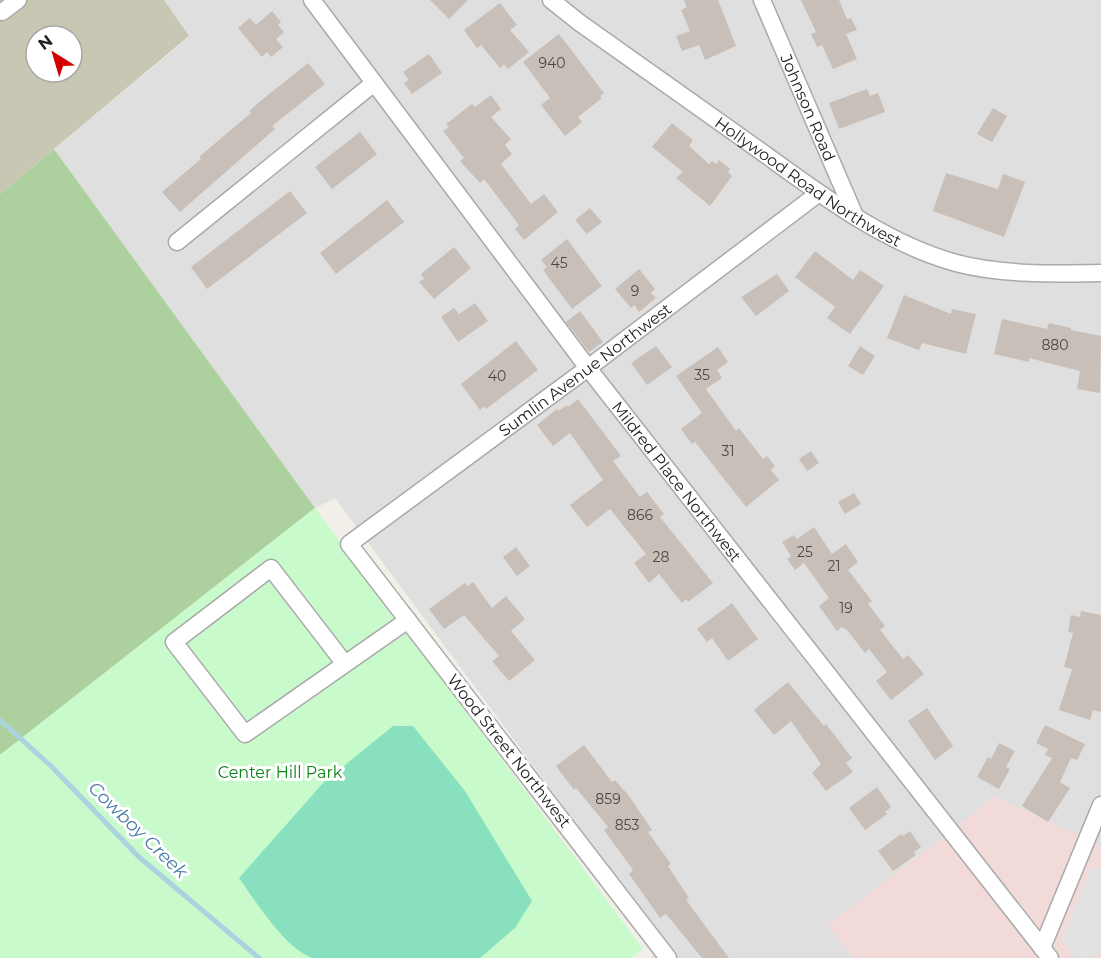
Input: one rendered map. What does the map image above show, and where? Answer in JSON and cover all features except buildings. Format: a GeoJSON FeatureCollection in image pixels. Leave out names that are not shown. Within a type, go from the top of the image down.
{"type":"FeatureCollection","features":[{"type":"Feature","properties":{"kind":"street"},"geometry":{"type":"LineString","coordinates":[[1,10],[18,0]]}},
{"type":"Feature","properties":{"kind":"street","name":"Mildred Place Northwest"},"geometry":{"type":"LineString","coordinates":[[312,0],[588,368],[1046,953]]}},
{"type":"Feature","properties":{"kind":"street","name":"Hollywood Road Northwest"},"geometry":{"type":"LineString","coordinates":[[551,0],[580,23],[819,192],[891,237],[957,263],[1007,271],[1101,273]]}},
{"type":"Feature","properties":{"kind":"street","name":"Johnson Road"},"geometry":{"type":"LineString","coordinates":[[762,0],[855,216]]}},
{"type":"Feature","properties":{"kind":"street"},"geometry":{"type":"LineString","coordinates":[[177,242],[374,83]]}},
{"type":"Feature","properties":{"kind":"street","name":"Sumlin Avenue Northwest"},"geometry":{"type":"LineString","coordinates":[[349,544],[588,368],[819,192]]}},
{"type":"Feature","properties":{"kind":"street","name":"Wood Street Northwest"},"geometry":{"type":"LineString","coordinates":[[349,544],[668,958]]}},
{"type":"Feature","properties":{"kind":"street"},"geometry":{"type":"LineString","coordinates":[[345,664],[271,568],[174,642],[245,734],[408,620]]}},
{"type":"Feature","properties":{"kind":"street"},"geometry":{"type":"LineString","coordinates":[[1046,953],[1101,805]]}},
{"type":"Feature","properties":{"kind":"shaded area"},"geometry":{"type":"Polygon","coordinates":[[[0,0],[164,0],[189,36],[0,194],[0,0]]]}},
{"type":"Feature","properties":{"kind":"shaded area"},"geometry":{"type":"Polygon","coordinates":[[[164,0],[1101,0],[1101,846],[995,797],[829,925],[854,958],[650,958],[666,945],[335,498],[315,508],[54,149],[189,37],[164,0]]]}},
{"type":"Feature","properties":{"kind":"shaded area"},"geometry":{"type":"Polygon","coordinates":[[[995,797],[1101,846],[1101,958],[854,958],[828,925],[995,797]]]}},
{"type":"Feature","properties":{"kind":"shaded area"},"geometry":{"type":"Polygon","coordinates":[[[1092,866],[1101,869],[1101,951],[1092,958],[1075,958],[1061,939],[1092,866]]]}},
{"type":"Feature","properties":{"kind":"green space"},"geometry":{"type":"Polygon","coordinates":[[[54,149],[315,508],[0,755],[0,194],[54,149]]]}},
{"type":"Feature","properties":{"kind":"green space","name":"Center Hill Park"},"geometry":{"type":"Polygon","coordinates":[[[315,508],[643,949],[632,958],[0,958],[0,755],[315,508]]]}},
{"type":"Feature","properties":{"kind":"green space"},"geometry":{"type":"Polygon","coordinates":[[[393,726],[413,726],[465,791],[532,901],[515,928],[480,958],[312,958],[302,953],[282,935],[239,878],[324,782],[393,726]]]}},
{"type":"Feature","properties":{"kind":"waterway","name":"Cowboy Creek"},"geometry":{"type":"LineString","coordinates":[[0,720],[51,766],[139,857],[259,958]]}}]}
